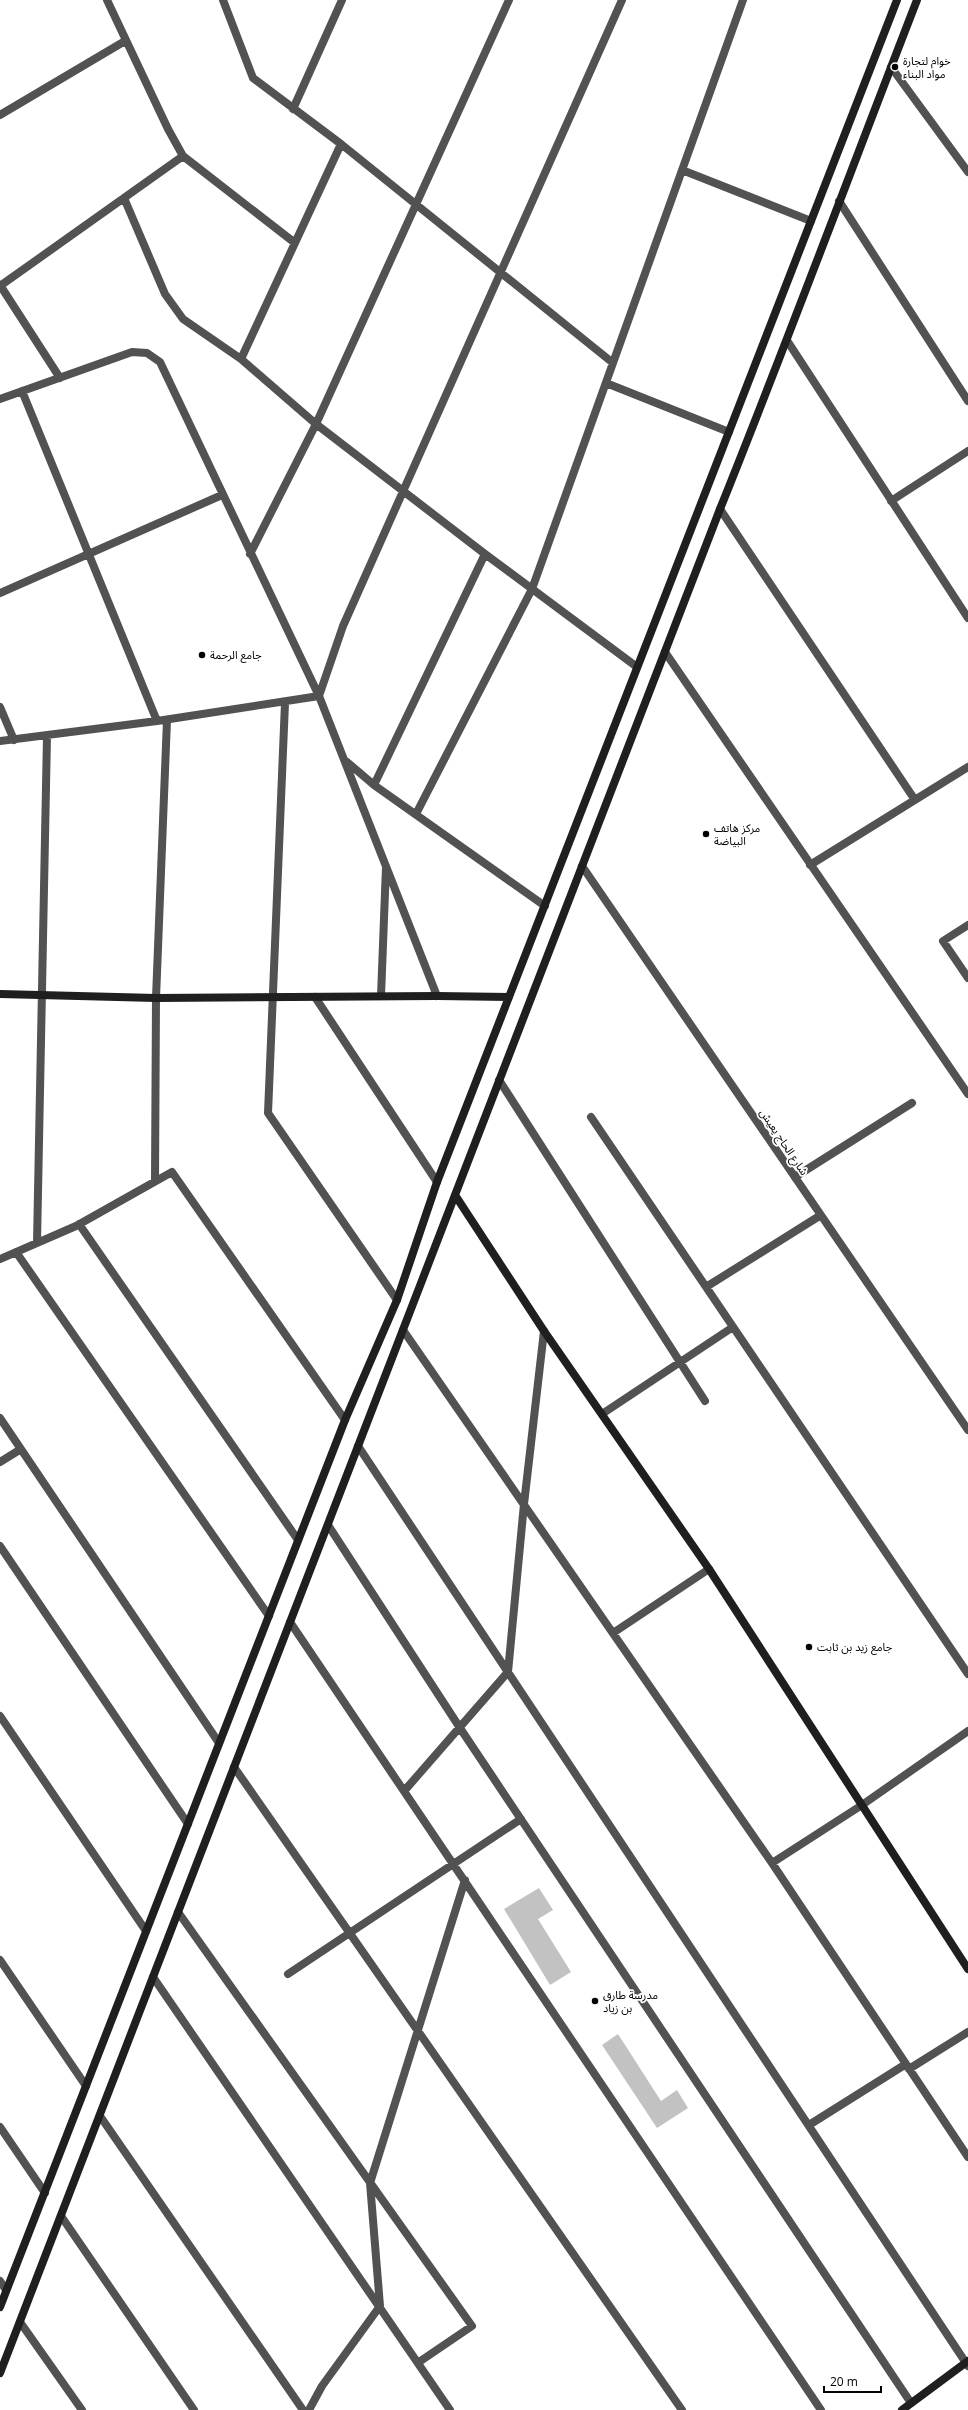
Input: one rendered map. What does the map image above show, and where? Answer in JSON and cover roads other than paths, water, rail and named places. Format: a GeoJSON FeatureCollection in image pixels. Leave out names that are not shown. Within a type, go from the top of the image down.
{"type":"FeatureCollection","features":[{"type":"Feature","properties":{"kind":"main road"},"geometry":{"type":"LineString","coordinates":[[0,2307],[345,1420],[397,1300],[438,1182],[509,997],[897,0]]}},
{"type":"Feature","properties":{"kind":"main road"},"geometry":{"type":"LineString","coordinates":[[0,2373],[720,509],[788,342],[839,201],[917,0]]}},
{"type":"Feature","properties":{"kind":"main road"},"geometry":{"type":"LineString","coordinates":[[0,994],[156,998],[381,996],[509,997]]}},
{"type":"Feature","properties":{"kind":"main road"},"geometry":{"type":"LineString","coordinates":[[455,1195],[544,1331],[709,1569],[968,1969]]}},
{"type":"Feature","properties":{"kind":"main road"},"geometry":{"type":"LineString","coordinates":[[902,2410],[967,2363]]}},
{"type":"Feature","properties":{"kind":"street"},"geometry":{"type":"LineString","coordinates":[[107,0],[125,41],[183,156],[295,243]]}},
{"type":"Feature","properties":{"kind":"street"},"geometry":{"type":"LineString","coordinates":[[223,0],[253,78],[341,144],[416,206],[613,363]]}},
{"type":"Feature","properties":{"kind":"street"},"geometry":{"type":"LineString","coordinates":[[250,554],[316,424],[509,0]]}},
{"type":"Feature","properties":{"kind":"street"},"geometry":{"type":"LineString","coordinates":[[319,696],[343,626],[622,0]]}},
{"type":"Feature","properties":{"kind":"street"},"geometry":{"type":"LineString","coordinates":[[416,814],[532,589],[743,0]]}},
{"type":"Feature","properties":{"kind":"street"},"geometry":{"type":"LineString","coordinates":[[293,109],[340,2]]}},
{"type":"Feature","properties":{"kind":"street"},"geometry":{"type":"LineString","coordinates":[[0,115],[125,41]]}},
{"type":"Feature","properties":{"kind":"street"},"geometry":{"type":"LineString","coordinates":[[891,67],[968,172]]}},
{"type":"Feature","properties":{"kind":"street"},"geometry":{"type":"LineString","coordinates":[[241,359],[341,144]]}},
{"type":"Feature","properties":{"kind":"street"},"geometry":{"type":"LineString","coordinates":[[60,378],[0,285],[183,156]]}},
{"type":"Feature","properties":{"kind":"street"},"geometry":{"type":"LineString","coordinates":[[682,170],[811,221]]}},
{"type":"Feature","properties":{"kind":"street"},"geometry":{"type":"LineString","coordinates":[[124,198],[165,294],[183,319],[241,359],[316,424],[403,489],[485,554],[638,667]]}},
{"type":"Feature","properties":{"kind":"street"},"geometry":{"type":"LineString","coordinates":[[839,201],[968,401]]}},
{"type":"Feature","properties":{"kind":"street"},"geometry":{"type":"LineString","coordinates":[[788,342],[968,618]]}},
{"type":"Feature","properties":{"kind":"street"},"geometry":{"type":"LineString","coordinates":[[0,399],[132,352],[147,353],[160,362],[250,554],[319,696],[437,996]]}},
{"type":"Feature","properties":{"kind":"street"},"geometry":{"type":"LineString","coordinates":[[606,383],[729,432]]}},
{"type":"Feature","properties":{"kind":"street"},"geometry":{"type":"LineString","coordinates":[[22,391],[157,721]]}},
{"type":"Feature","properties":{"kind":"street"},"geometry":{"type":"LineString","coordinates":[[891,501],[968,451]]}},
{"type":"Feature","properties":{"kind":"street"},"geometry":{"type":"LineString","coordinates":[[0,593],[90,555],[222,495]]}},
{"type":"Feature","properties":{"kind":"street"},"geometry":{"type":"LineString","coordinates":[[720,509],[915,800]]}},
{"type":"Feature","properties":{"kind":"street"},"geometry":{"type":"LineString","coordinates":[[374,785],[485,554]]}},
{"type":"Feature","properties":{"kind":"street"},"geometry":{"type":"LineString","coordinates":[[665,652],[968,1094]]}},
{"type":"Feature","properties":{"kind":"street"},"geometry":{"type":"LineString","coordinates":[[0,741],[167,720],[284,703],[319,696]]}},
{"type":"Feature","properties":{"kind":"street"},"geometry":{"type":"LineString","coordinates":[[284,703],[274,997],[268,1113],[397,1300]]}},
{"type":"Feature","properties":{"kind":"street"},"geometry":{"type":"LineString","coordinates":[[0,708],[14,740]]}},
{"type":"Feature","properties":{"kind":"street"},"geometry":{"type":"LineString","coordinates":[[155,1181],[156,998],[167,720]]}},
{"type":"Feature","properties":{"kind":"street"},"geometry":{"type":"LineString","coordinates":[[37,1243],[47,736]]}},
{"type":"Feature","properties":{"kind":"street"},"geometry":{"type":"LineString","coordinates":[[345,761],[374,785],[545,906]]}},
{"type":"Feature","properties":{"kind":"street"},"geometry":{"type":"LineString","coordinates":[[810,865],[968,767]]}},
{"type":"Feature","properties":{"kind":"street"},"geometry":{"type":"LineString","coordinates":[[381,996],[386,865]]}},
{"type":"Feature","properties":{"kind":"street","name":"شارع الحاج يعيش"},"geometry":{"type":"LineString","coordinates":[[582,866],[968,1430]]}},
{"type":"Feature","properties":{"kind":"street"},"geometry":{"type":"LineString","coordinates":[[968,925],[943,941],[968,978]]}},
{"type":"Feature","properties":{"kind":"street"},"geometry":{"type":"LineString","coordinates":[[315,997],[438,1182]]}},
{"type":"Feature","properties":{"kind":"street"},"geometry":{"type":"LineString","coordinates":[[499,1080],[705,1401]]}},
{"type":"Feature","properties":{"kind":"street"},"geometry":{"type":"LineString","coordinates":[[795,1177],[912,1103]]}},
{"type":"Feature","properties":{"kind":"street"},"geometry":{"type":"LineString","coordinates":[[591,1118],[968,1674]]}},
{"type":"Feature","properties":{"kind":"street"},"geometry":{"type":"LineString","coordinates":[[0,1259],[79,1224],[172,1172],[345,1420]]}},
{"type":"Feature","properties":{"kind":"street"},"geometry":{"type":"LineString","coordinates":[[706,1288],[821,1215]]}},
{"type":"Feature","properties":{"kind":"street"},"geometry":{"type":"LineString","coordinates":[[79,1224],[298,1540]]}},
{"type":"Feature","properties":{"kind":"street"},"geometry":{"type":"LineString","coordinates":[[16,1252],[268,1616]]}},
{"type":"Feature","properties":{"kind":"street"},"geometry":{"type":"LineString","coordinates":[[602,1414],[681,1363],[733,1327]]}},
{"type":"Feature","properties":{"kind":"street"},"geometry":{"type":"LineString","coordinates":[[403,1330],[772,1864],[968,2157]]}},
{"type":"Feature","properties":{"kind":"street"},"geometry":{"type":"LineString","coordinates":[[405,1790],[508,1672],[524,1504],[544,1331]]}},
{"type":"Feature","properties":{"kind":"street"},"geometry":{"type":"LineString","coordinates":[[0,1418],[219,1743]]}},
{"type":"Feature","properties":{"kind":"street"},"geometry":{"type":"LineString","coordinates":[[358,1446],[967,2363]]}},
{"type":"Feature","properties":{"kind":"street"},"geometry":{"type":"LineString","coordinates":[[0,1462],[21,1449]]}},
{"type":"Feature","properties":{"kind":"street"},"geometry":{"type":"LineString","coordinates":[[328,1525],[460,1728],[912,2403]]}},
{"type":"Feature","properties":{"kind":"street"},"geometry":{"type":"LineString","coordinates":[[0,1546],[188,1824]]}},
{"type":"Feature","properties":{"kind":"street"},"geometry":{"type":"LineString","coordinates":[[613,1633],[709,1569]]}},
{"type":"Feature","properties":{"kind":"street"},"geometry":{"type":"LineString","coordinates":[[290,1622],[405,1790],[821,2410]]}},
{"type":"Feature","properties":{"kind":"street"},"geometry":{"type":"LineString","coordinates":[[0,1716],[146,1931]]}},
{"type":"Feature","properties":{"kind":"street"},"geometry":{"type":"LineString","coordinates":[[772,1864],[862,1805],[968,1731]]}},
{"type":"Feature","properties":{"kind":"street"},"geometry":{"type":"LineString","coordinates":[[234,1767],[682,2410]]}},
{"type":"Feature","properties":{"kind":"street"},"geometry":{"type":"LineString","coordinates":[[288,1974],[521,1819]]}},
{"type":"Feature","properties":{"kind":"street"},"geometry":{"type":"LineString","coordinates":[[309,2410],[322,2386],[380,2306],[370,2183],[465,1880]]}},
{"type":"Feature","properties":{"kind":"street"},"geometry":{"type":"LineString","coordinates":[[178,1912],[472,2326],[419,2362]]}},
{"type":"Feature","properties":{"kind":"street"},"geometry":{"type":"LineString","coordinates":[[0,1960],[86,2086]]}},
{"type":"Feature","properties":{"kind":"street"},"geometry":{"type":"LineString","coordinates":[[153,1977],[419,2362],[450,2410]]}},
{"type":"Feature","properties":{"kind":"street"},"geometry":{"type":"LineString","coordinates":[[809,2125],[907,2066],[968,2032]]}},
{"type":"Feature","properties":{"kind":"street"},"geometry":{"type":"LineString","coordinates":[[100,2116],[303,2410]]}},
{"type":"Feature","properties":{"kind":"street"},"geometry":{"type":"LineString","coordinates":[[0,2127],[45,2193]]}},
{"type":"Feature","properties":{"kind":"street"},"geometry":{"type":"LineString","coordinates":[[61,2216],[194,2410]]}},
{"type":"Feature","properties":{"kind":"street"},"geometry":{"type":"LineString","coordinates":[[0,2281],[6,2290]]}},
{"type":"Feature","properties":{"kind":"street"},"geometry":{"type":"LineString","coordinates":[[20,2322],[82,2410]]}},
{"type":"Feature","properties":{"kind":"place","name":"خوام لتجارة مواد البناء"},"geometry":{"type":"Point","coordinates":[895,67]}},
{"type":"Feature","properties":{"kind":"place","name":"جامع الرحمة"},"geometry":{"type":"Point","coordinates":[202,655]}},
{"type":"Feature","properties":{"kind":"place","name":"مركز هاتف البياضة"},"geometry":{"type":"Point","coordinates":[706,834]}},
{"type":"Feature","properties":{"kind":"place","name":"جامع زيد بن ثابت"},"geometry":{"type":"Point","coordinates":[809,1647]}},
{"type":"Feature","properties":{"kind":"place","name":"مدرسة طارق بن زياد"},"geometry":{"type":"Point","coordinates":[595,2001]}}]}
